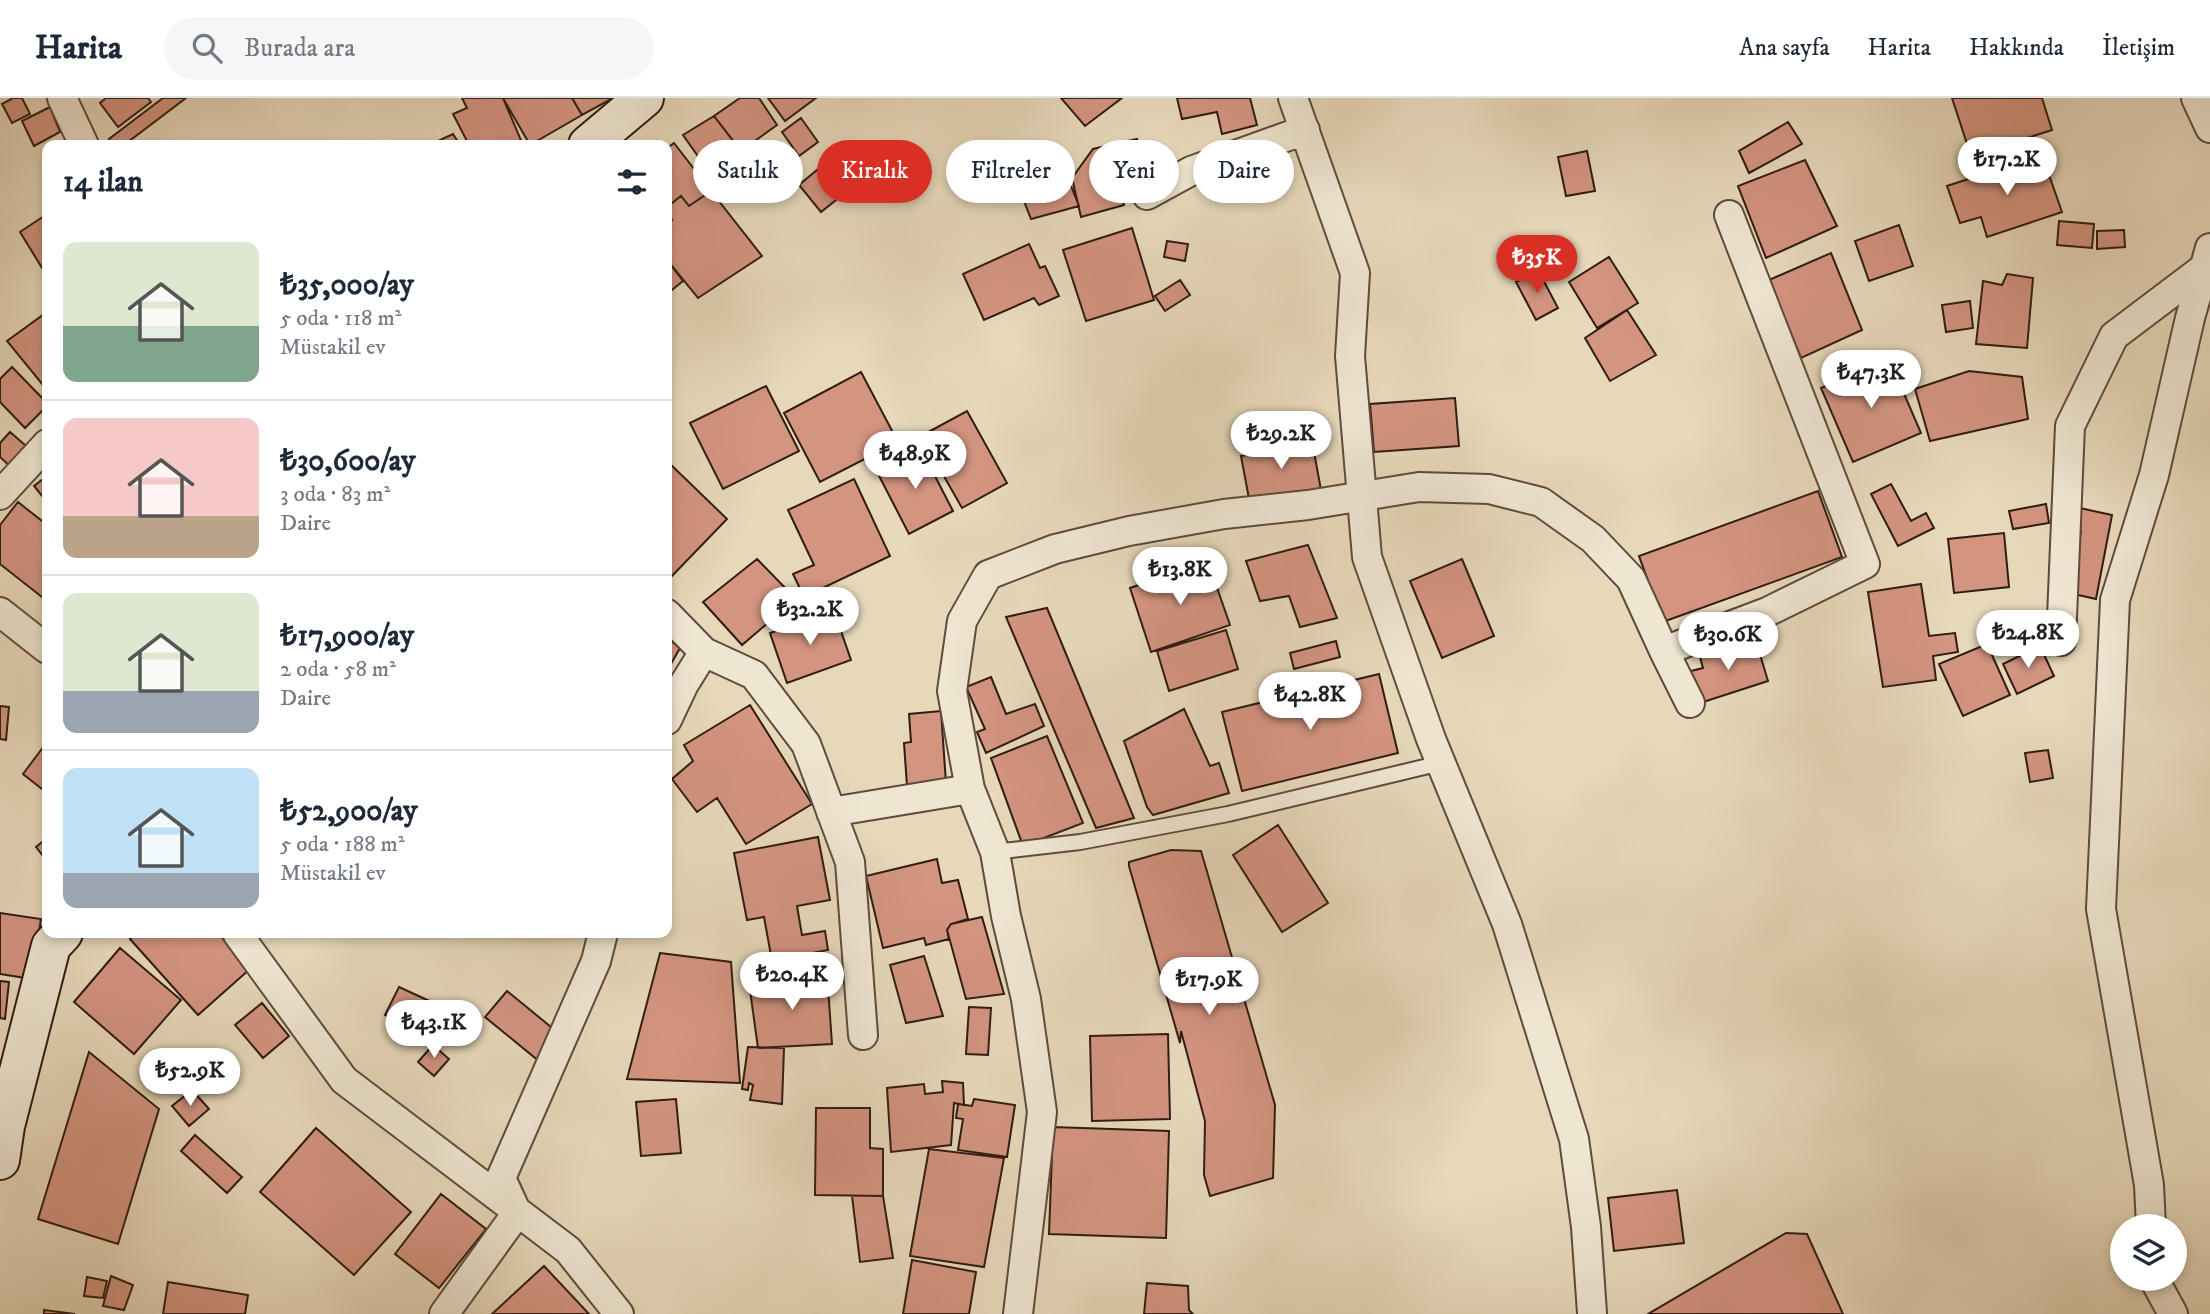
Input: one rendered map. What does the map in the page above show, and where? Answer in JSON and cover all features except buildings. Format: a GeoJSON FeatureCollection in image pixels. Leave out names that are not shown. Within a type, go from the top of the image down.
{"type":"FeatureCollection","features":[{"type":"Feature","properties":{"kind":"street"},"geometry":{"type":"LineString","coordinates":[[62,98],[82,140]]}},
{"type":"Feature","properties":{"kind":"street"},"geometry":{"type":"LineString","coordinates":[[594,140],[644,98]]}},
{"type":"Feature","properties":{"kind":"street"},"geometry":{"type":"LineString","coordinates":[[1293,98],[1355,273],[1350,356],[1367,556],[1441,763],[1507,923],[1574,1139],[1586,1227],[1592,1313]]}},
{"type":"Feature","properties":{"kind":"street"},"geometry":{"type":"LineString","coordinates":[[2196,98],[2210,128]]}},
{"type":"Feature","properties":{"kind":"street"},"geometry":{"type":"LineString","coordinates":[[1179,178],[1304,130]]}},
{"type":"Feature","properties":{"kind":"street"},"geometry":{"type":"LineString","coordinates":[[1664,651],[1768,612],[1865,564],[1729,215]]}},
{"type":"Feature","properties":{"kind":"street"},"geometry":{"type":"LineString","coordinates":[[2060,641],[2070,426],[2114,335],[2207,258]]}},
{"type":"Feature","properties":{"kind":"street"},"geometry":{"type":"LineString","coordinates":[[2150,1214],[2149,1185],[2101,909],[2115,600],[2154,475],[2189,318],[2207,258]]}},
{"type":"Feature","properties":{"kind":"street"},"geometry":{"type":"LineString","coordinates":[[0,495],[42,449]]}},
{"type":"Feature","properties":{"kind":"street"},"geometry":{"type":"LineString","coordinates":[[1017,1314],[1042,1112],[1026,999],[1006,916],[995,852],[970,789],[952,691],[962,621],[988,575],[1055,549],[1129,531],[1224,514],[1419,487],[1489,489],[1541,502],[1593,538],[1631,579],[1690,703]]}},
{"type":"Feature","properties":{"kind":"street"},"geometry":{"type":"LineString","coordinates":[[0,612],[42,645]]}},
{"type":"Feature","properties":{"kind":"street"},"geometry":{"type":"LineString","coordinates":[[672,619],[704,652],[754,675],[806,744],[850,862],[863,1035]]}},
{"type":"Feature","properties":{"kind":"street"},"geometry":{"type":"LineString","coordinates":[[672,709],[704,652]]}},
{"type":"Feature","properties":{"kind":"street"},"geometry":{"type":"LineString","coordinates":[[831,812],[970,789]]}},
{"type":"Feature","properties":{"kind":"street"},"geometry":{"type":"LineString","coordinates":[[0,1160],[5,1126],[51,946],[58,938]]}},
{"type":"Feature","properties":{"kind":"street"},"geometry":{"type":"LineString","coordinates":[[241,938],[344,1080],[568,1250],[619,1314]]}},
{"type":"Feature","properties":{"kind":"street"},"geometry":{"type":"LineString","coordinates":[[517,1213],[501,1178],[596,961],[602,938]]}},
{"type":"Feature","properties":{"kind":"street"},"geometry":{"type":"LineString","coordinates":[[444,1314],[517,1213]]}},
{"type":"Feature","properties":{"kind":"street"},"geometry":{"type":"LineString","coordinates":[[2161,1291],[2173,1314]]}},
{"type":"Feature","properties":{"kind":"lane"},"geometry":{"type":"LineString","coordinates":[[995,852],[1080,842],[1228,814],[1441,763]]}}]}
